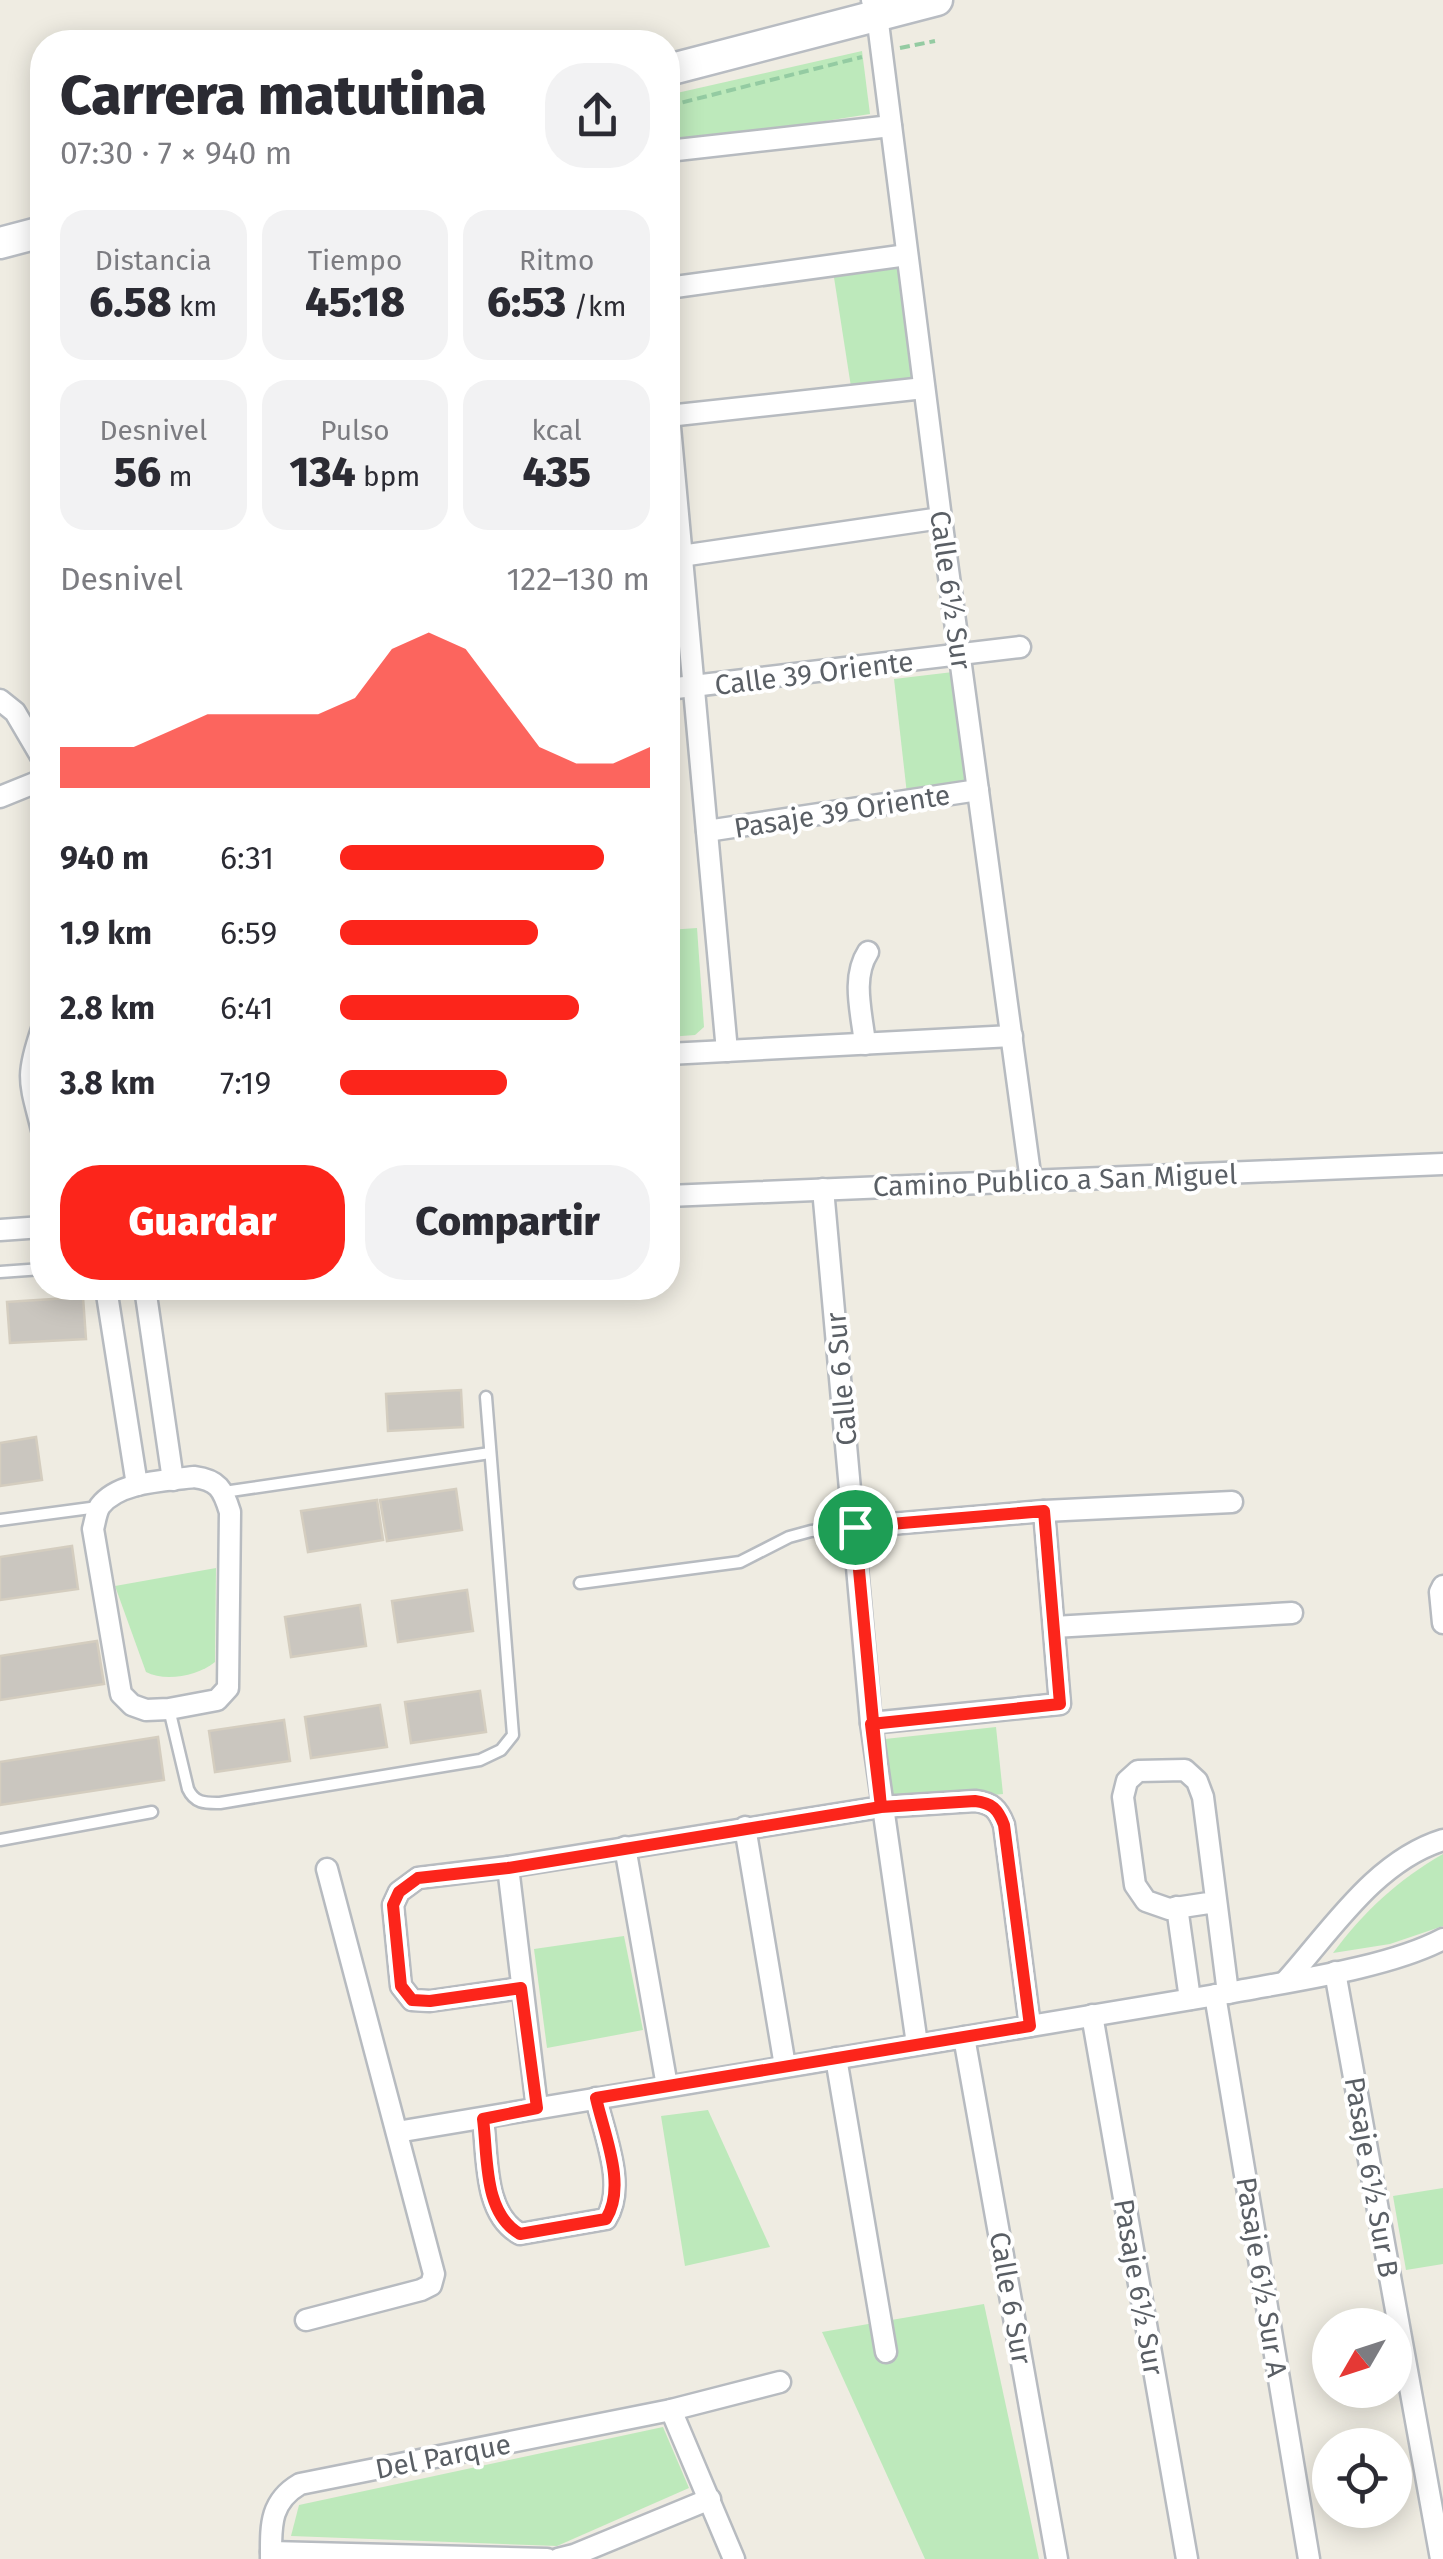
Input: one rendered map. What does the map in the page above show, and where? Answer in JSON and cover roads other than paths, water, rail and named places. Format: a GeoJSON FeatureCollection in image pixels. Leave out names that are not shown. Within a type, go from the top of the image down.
{"type":"FeatureCollection","features":[{"type":"Feature","properties":{"kind":"street"},"geometry":{"type":"LineString","coordinates":[[680,66],[874,8],[936,0]]}},
{"type":"Feature","properties":{"kind":"street","name":"Calle 6½ Sur"},"geometry":{"type":"LineString","coordinates":[[874,8],[1031,1181]]}},
{"type":"Feature","properties":{"kind":"street"},"geometry":{"type":"LineString","coordinates":[[680,151],[891,126]]}},
{"type":"Feature","properties":{"kind":"street"},"geometry":{"type":"LineString","coordinates":[[0,243],[30,235]]}},
{"type":"Feature","properties":{"kind":"street"},"geometry":{"type":"LineString","coordinates":[[680,286],[908,255]]}},
{"type":"Feature","properties":{"kind":"street"},"geometry":{"type":"LineString","coordinates":[[680,415],[924,388]]}},
{"type":"Feature","properties":{"kind":"street"},"geometry":{"type":"LineString","coordinates":[[681,556],[941,518]]}},
{"type":"Feature","properties":{"kind":"street"},"geometry":{"type":"LineString","coordinates":[[680,547],[727,1051]]}},
{"type":"Feature","properties":{"kind":"street","name":"Calle 39 Oriente"},"geometry":{"type":"LineString","coordinates":[[680,689],[1020,647]]}},
{"type":"Feature","properties":{"kind":"street"},"geometry":{"type":"LineString","coordinates":[[0,700],[15,712],[30,738]]}},
{"type":"Feature","properties":{"kind":"street"},"geometry":{"type":"LineString","coordinates":[[0,797],[30,785]]}},
{"type":"Feature","properties":{"kind":"street","name":"Pasaje 39 Oriente"},"geometry":{"type":"LineString","coordinates":[[706,831],[978,790]]}},
{"type":"Feature","properties":{"kind":"street"},"geometry":{"type":"LineString","coordinates":[[865,1044],[859,974],[868,952]]}},
{"type":"Feature","properties":{"kind":"street"},"geometry":{"type":"LineString","coordinates":[[680,1053],[1012,1036]]}},
{"type":"Feature","properties":{"kind":"street","name":"Camino Publico a San Miguel"},"geometry":{"type":"LineString","coordinates":[[680,1195],[1443,1164]]}},
{"type":"Feature","properties":{"kind":"street","name":"Calle 6 Sur"},"geometry":{"type":"LineString","coordinates":[[822,1189],[871,1724],[917,2044]]}},
{"type":"Feature","properties":{"kind":"street"},"geometry":{"type":"LineString","coordinates":[[0,1230],[30,1227]]}},
{"type":"Feature","properties":{"kind":"street"},"geometry":{"type":"LineString","coordinates":[[108,1300],[137,1486]]}},
{"type":"Feature","properties":{"kind":"street"},"geometry":{"type":"LineString","coordinates":[[147,1300],[173,1480]]}},
{"type":"Feature","properties":{"kind":"street"},"geometry":{"type":"LineString","coordinates":[[212,1479],[224,1492],[230,1512],[228,1688],[217,1700],[170,1710],[146,1710],[132,1705],[121,1694],[93,1530],[99,1507],[111,1496],[137,1486],[173,1480],[212,1479]]}},
{"type":"Feature","properties":{"kind":"street"},"geometry":{"type":"LineString","coordinates":[[855,1527],[1044,1511],[1232,1502]]}},
{"type":"Feature","properties":{"kind":"street"},"geometry":{"type":"LineString","coordinates":[[871,1724],[1060,1704],[1044,1511]]}},
{"type":"Feature","properties":{"kind":"street"},"geometry":{"type":"LineString","coordinates":[[1443,1586],[1443,1623]]}},
{"type":"Feature","properties":{"kind":"street"},"geometry":{"type":"LineString","coordinates":[[1054,1627],[1292,1613]]}},
{"type":"Feature","properties":{"kind":"street"},"geometry":{"type":"LineString","coordinates":[[1215,1902],[1169,1909],[1146,1901],[1134,1885],[1124,1797],[1127,1782],[1138,1771],[1184,1770],[1197,1781],[1203,1797],[1215,1902],[1221,1994]]}},
{"type":"Feature","properties":{"kind":"street"},"geometry":{"type":"LineString","coordinates":[[521,1988],[412,2000],[401,1986],[393,1905],[399,1892],[418,1878],[508,1868],[745,1827],[881,1807],[988,1802],[998,1811],[1004,1825],[1030,2026]]}},
{"type":"Feature","properties":{"kind":"street"},"geometry":{"type":"LineString","coordinates":[[745,1827],[785,2066]]}},
{"type":"Feature","properties":{"kind":"street"},"geometry":{"type":"LineString","coordinates":[[1285,1982],[1389,1868],[1419,1849],[1443,1840]]}},
{"type":"Feature","properties":{"kind":"street"},"geometry":{"type":"LineString","coordinates":[[625,1847],[668,2086]]}},
{"type":"Feature","properties":{"kind":"street"},"geometry":{"type":"LineString","coordinates":[[508,1868],[537,2108]]}},
{"type":"Feature","properties":{"kind":"street"},"geometry":{"type":"LineString","coordinates":[[306,2320],[421,2290],[431,2284],[434,2274],[327,1869]]}},
{"type":"Feature","properties":{"kind":"street"},"geometry":{"type":"LineString","coordinates":[[1177,1908],[1190,1999]]}},
{"type":"Feature","properties":{"kind":"street"},"geometry":{"type":"LineString","coordinates":[[397,2132],[1221,1994],[1335,1972],[1414,1952],[1443,1939]]}},
{"type":"Feature","properties":{"kind":"street","name":"Pasaje 6½ Sur B"},"geometry":{"type":"LineString","coordinates":[[1335,1972],[1441,2559]]}},
{"type":"Feature","properties":{"kind":"street","name":"Pasaje 6½ Sur A"},"geometry":{"type":"LineString","coordinates":[[1221,1994],[1309,2559]]}},
{"type":"Feature","properties":{"kind":"street","name":"Pasaje 6½ Sur"},"geometry":{"type":"LineString","coordinates":[[1092,2015],[1186,2559]]}},
{"type":"Feature","properties":{"kind":"street","name":"Calle 6 Sur"},"geometry":{"type":"LineString","coordinates":[[964,2037],[1057,2559]]}},
{"type":"Feature","properties":{"kind":"street"},"geometry":{"type":"LineString","coordinates":[[836,2058],[886,2352]]}},
{"type":"Feature","properties":{"kind":"street"},"geometry":{"type":"LineString","coordinates":[[483,2119],[494,2206],[509,2228],[520,2234],[606,2219],[614,2207],[615,2184],[596,2098]]}},
{"type":"Feature","properties":{"kind":"street","name":"Del Parque"},"geometry":{"type":"LineString","coordinates":[[271,2555],[272,2512],[300,2484],[671,2410],[780,2382]]}},
{"type":"Feature","properties":{"kind":"street"},"geometry":{"type":"LineString","coordinates":[[671,2410],[734,2559]]}},
{"type":"Feature","properties":{"kind":"street"},"geometry":{"type":"LineString","coordinates":[[558,2559],[710,2499]]}},
{"type":"Feature","properties":{"kind":"street"},"geometry":{"type":"LineString","coordinates":[[271,2555],[547,2559]]}},
{"type":"Feature","properties":{"kind":"lane"},"geometry":{"type":"LineString","coordinates":[[0,1272],[30,1271]]}},
{"type":"Feature","properties":{"kind":"lane"},"geometry":{"type":"LineString","coordinates":[[170,1710],[188,1790],[201,1803],[480,1760],[501,1750],[513,1736],[486,1397]]}},
{"type":"Feature","properties":{"kind":"lane"},"geometry":{"type":"LineString","coordinates":[[224,1492],[490,1453]]}},
{"type":"Feature","properties":{"kind":"lane"},"geometry":{"type":"LineString","coordinates":[[0,1520],[99,1507]]}},
{"type":"Feature","properties":{"kind":"lane"},"geometry":{"type":"LineString","coordinates":[[580,1583],[740,1562],[811,1530],[855,1527]]}},
{"type":"Feature","properties":{"kind":"lane"},"geometry":{"type":"LineString","coordinates":[[0,1840],[152,1812]]}}]}
